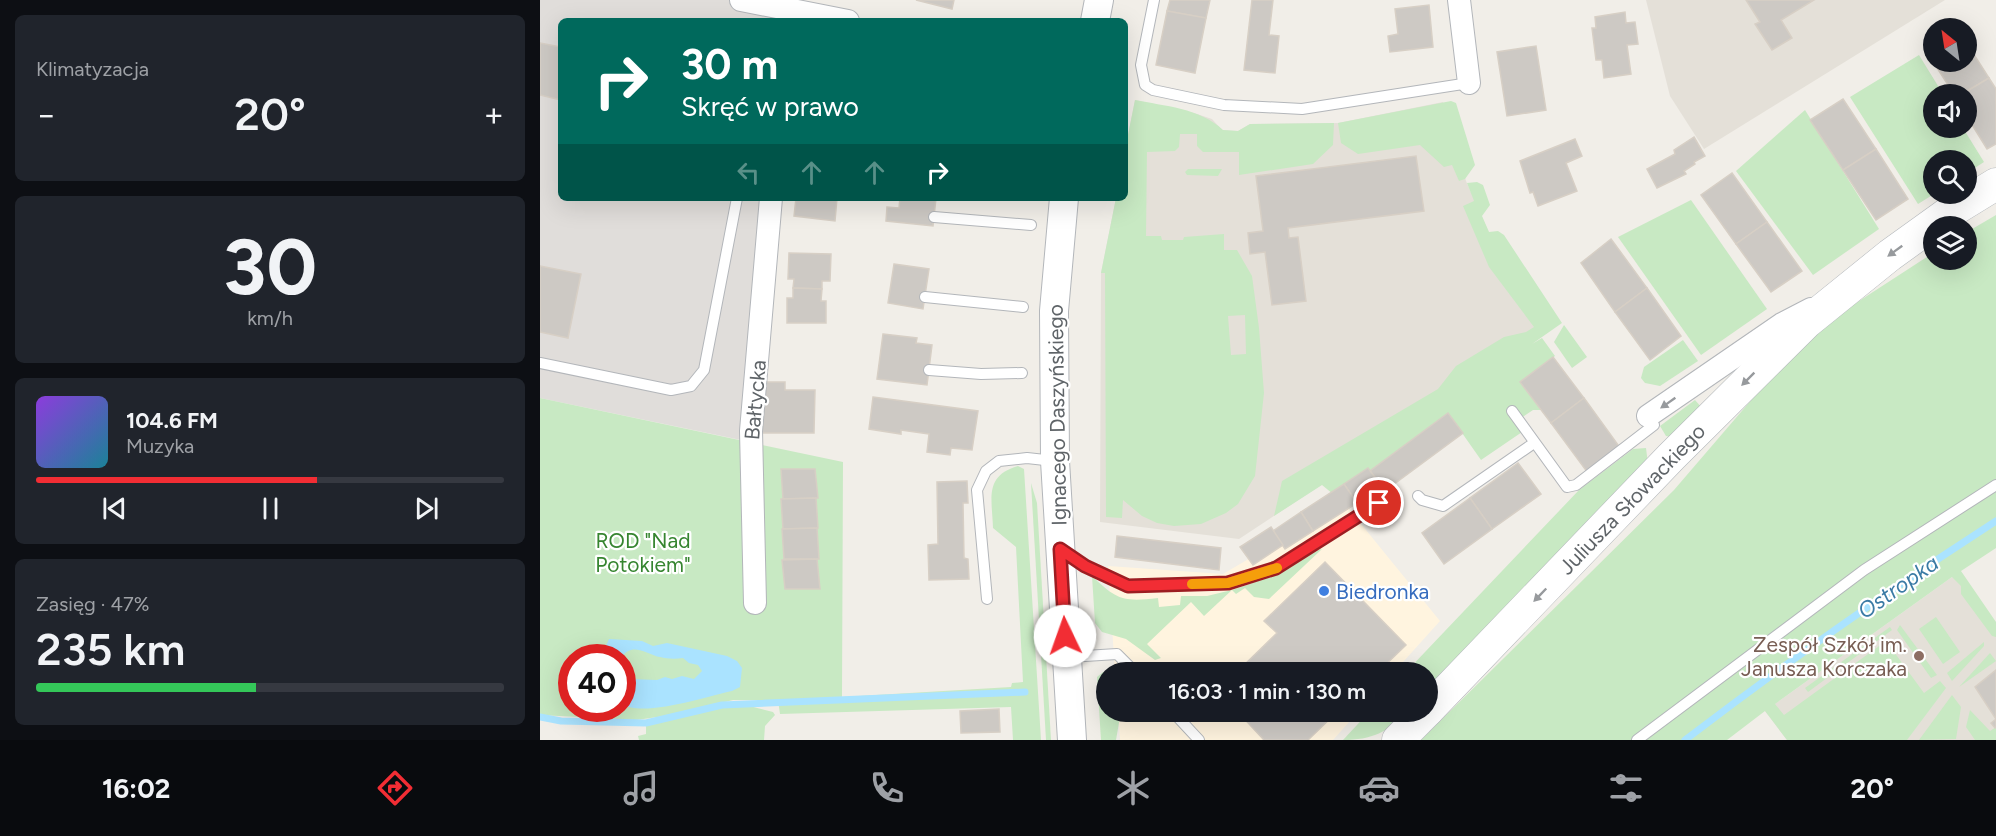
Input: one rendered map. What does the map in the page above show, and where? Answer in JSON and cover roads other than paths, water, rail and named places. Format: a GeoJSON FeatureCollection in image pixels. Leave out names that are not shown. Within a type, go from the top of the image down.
{"type":"FeatureCollection","features":[{"type":"Feature","properties":{"kind":"main road","name":"Juliusza Słowackiego"},"geometry":{"type":"LineString","coordinates":[[1438,699],[1678,450],[1807,322],[1841,293],[1947,214],[1996,184]]}},
{"type":"Feature","properties":{"kind":"main road","name":"Juliusza Słowackiego"},"geometry":{"type":"LineString","coordinates":[[1397,739],[1415,722]]}},
{"type":"Feature","properties":{"kind":"street"},"geometry":{"type":"LineString","coordinates":[[741,0],[834,18]]}},
{"type":"Feature","properties":{"kind":"street"},"geometry":{"type":"LineString","coordinates":[[1096,18],[1099,0]]}},
{"type":"Feature","properties":{"kind":"street"},"geometry":{"type":"LineString","coordinates":[[1459,0],[1469,83]]}},
{"type":"Feature","properties":{"kind":"street","name":"Bałtycka"},"geometry":{"type":"LineString","coordinates":[[755,603],[752,430],[771,201]]}},
{"type":"Feature","properties":{"kind":"street","name":"Ignacego Daszyńskiego"},"geometry":{"type":"LineString","coordinates":[[1064,201],[1054,311],[1054,461],[1072,740]]}},
{"type":"Feature","properties":{"kind":"street","name":"Juliusza Słowackiego"},"geometry":{"type":"LineString","coordinates":[[1651,420],[1782,324],[1841,293]]}},
{"type":"Feature","properties":{"kind":"lane"},"geometry":{"type":"LineString","coordinates":[[1154,0],[1141,76],[1145,85],[1153,90],[1224,105],[1302,109],[1469,83]]}},
{"type":"Feature","properties":{"kind":"lane"},"geometry":{"type":"LineString","coordinates":[[540,363],[670,390],[691,386],[704,369],[736,201]]}},
{"type":"Feature","properties":{"kind":"lane"},"geometry":{"type":"LineString","coordinates":[[934,217],[1031,225]]}},
{"type":"Feature","properties":{"kind":"lane"},"geometry":{"type":"LineString","coordinates":[[925,297],[1023,307]]}},
{"type":"Feature","properties":{"kind":"lane"},"geometry":{"type":"LineString","coordinates":[[928,370],[981,374],[1022,373]]}},
{"type":"Feature","properties":{"kind":"lane"},"geometry":{"type":"LineString","coordinates":[[1512,411],[1567,487],[1576,485],[1651,420]]}},
{"type":"Feature","properties":{"kind":"lane"},"geometry":{"type":"LineString","coordinates":[[1418,496],[1422,500],[1443,506],[1534,443]]}},
{"type":"Feature","properties":{"kind":"lane"},"geometry":{"type":"LineString","coordinates":[[987,599],[977,490],[986,471],[999,461],[1017,459],[1054,461]]}},
{"type":"Feature","properties":{"kind":"lane"},"geometry":{"type":"LineString","coordinates":[[1637,740],[1864,570],[1996,485]]}},
{"type":"Feature","properties":{"kind":"lane"},"geometry":{"type":"LineString","coordinates":[[1060,549],[1085,566],[1128,586],[1228,583],[1276,568],[1379,503]]}},
{"type":"Feature","properties":{"kind":"lane"},"geometry":{"type":"LineString","coordinates":[[1066,657],[1117,654],[1125,662]]}},
{"type":"Feature","properties":{"kind":"lane"},"geometry":{"type":"LineString","coordinates":[[1182,722],[1199,740]]}},
{"type":"Feature","properties":{"kind":"water"},"geometry":{"type":"Polygon","coordinates":[[[609,639],[642,641],[653,646],[667,643],[727,656],[737,661],[742,668],[740,687],[676,705],[636,708],[636,679],[657,680],[665,677],[672,679],[682,676],[694,679],[702,671],[698,665],[689,663],[683,658],[655,656],[636,649],[636,644],[607,644],[609,639]]]}},
{"type":"Feature","properties":{"kind":"waterway","name":"Ostropka"},"geometry":{"type":"LineString","coordinates":[[1685,740],[1838,628],[1996,521]]}},
{"type":"Feature","properties":{"kind":"waterway"},"geometry":{"type":"LineString","coordinates":[[540,717],[561,721],[646,723],[722,705],[1025,692]]}},
{"type":"Feature","properties":{"kind":"place","name":"Biedronka"},"geometry":{"type":"Point","coordinates":[1324,591]}},
{"type":"Feature","properties":{"kind":"place","name":"Zespół Szkół im. Janusza Korczaka"},"geometry":{"type":"Point","coordinates":[1919,656]}},
{"type":"Feature","properties":{"kind":"park label","name":"ROD \"Nad Potokiem\""},"geometry":{"type":"Point","coordinates":[643,552]}}]}
